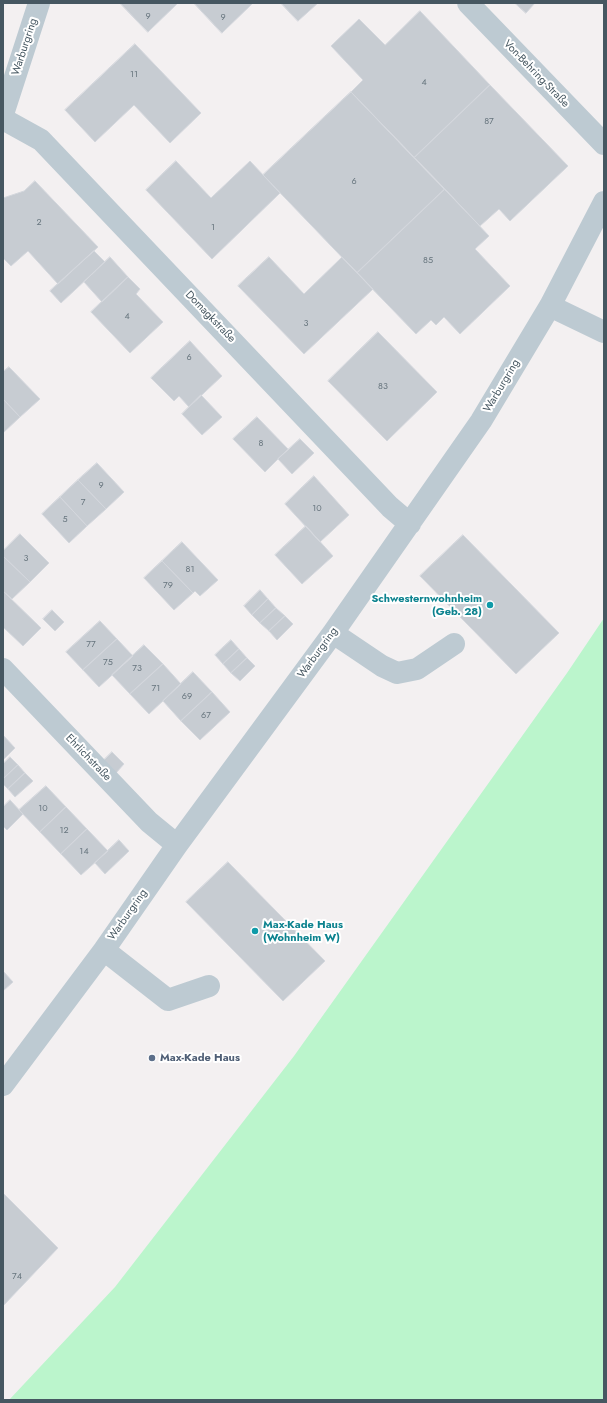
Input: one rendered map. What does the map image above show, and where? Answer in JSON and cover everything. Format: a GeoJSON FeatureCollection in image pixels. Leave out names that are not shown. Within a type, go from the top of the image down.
{"type":"FeatureCollection","features":[{"type":"Feature","properties":{"kind":"street","name":"Warburgring"},"geometry":{"type":"LineString","coordinates":[[3,114],[39,3]]}},
{"type":"Feature","properties":{"kind":"street","name":"Von-Behring-Straße"},"geometry":{"type":"LineString","coordinates":[[468,3],[604,144]]}},
{"type":"Feature","properties":{"kind":"street","name":"Domagkstraße"},"geometry":{"type":"LineString","coordinates":[[3,119],[41,140],[390,507],[410,524]]}},
{"type":"Feature","properties":{"kind":"street","name":"Warburgring"},"geometry":{"type":"LineString","coordinates":[[3,1084],[104,950],[176,844],[333,633],[481,421],[550,306],[604,202]]}},
{"type":"Feature","properties":{"kind":"street"},"geometry":{"type":"LineString","coordinates":[[550,306],[604,332]]}},
{"type":"Feature","properties":{"kind":"street"},"geometry":{"type":"LineString","coordinates":[[333,633],[382,666],[398,673],[417,669],[454,644]]}},
{"type":"Feature","properties":{"kind":"street","name":"Ehrlichstraße"},"geometry":{"type":"LineString","coordinates":[[3,669],[149,822],[176,844]]}},
{"type":"Feature","properties":{"kind":"street"},"geometry":{"type":"LineString","coordinates":[[104,950],[168,1000],[209,986]]}},
{"type":"Feature","properties":{"kind":"green space"},"geometry":{"type":"Polygon","coordinates":[[[604,618],[604,1400],[9,1400],[115,1287],[294,1056],[567,673],[604,618]]]}},
{"type":"Feature","properties":{"kind":"building"},"geometry":{"type":"Polygon","coordinates":[[[120,3],[178,3],[148,32],[120,3]]]}},
{"type":"Feature","properties":{"kind":"building"},"geometry":{"type":"Polygon","coordinates":[[[194,3],[253,3],[222,33],[194,3]]]}},
{"type":"Feature","properties":{"kind":"building"},"geometry":{"type":"Polygon","coordinates":[[[281,3],[318,3],[298,21],[281,3]]]}},
{"type":"Feature","properties":{"kind":"building"},"geometry":{"type":"Polygon","coordinates":[[[515,3],[535,3],[526,13],[515,3]]]}},
{"type":"Feature","properties":{"kind":"building"},"geometry":{"type":"Polygon","coordinates":[[[420,11],[490,85],[414,158],[351,92],[363,80],[331,46],[359,19],[385,45],[420,11]]]}},
{"type":"Feature","properties":{"kind":"building"},"geometry":{"type":"Polygon","coordinates":[[[135,44],[201,113],[170,143],[134,105],[95,142],[65,110],[135,44]]]}},
{"type":"Feature","properties":{"kind":"building"},"geometry":{"type":"Polygon","coordinates":[[[490,85],[568,166],[510,221],[499,209],[480,226],[414,158],[490,85]]]}},
{"type":"Feature","properties":{"kind":"building"},"geometry":{"type":"Polygon","coordinates":[[[351,92],[445,189],[357,273],[263,175],[351,92]]]}},
{"type":"Feature","properties":{"kind":"building"},"geometry":{"type":"Polygon","coordinates":[[[176,161],[211,198],[250,161],[280,193],[212,259],[146,190],[176,161]]]}},
{"type":"Feature","properties":{"kind":"building"},"geometry":{"type":"Polygon","coordinates":[[[35,181],[98,247],[58,284],[28,251],[11,266],[3,258],[3,198],[24,191],[35,181]]]}},
{"type":"Feature","properties":{"kind":"building"},"geometry":{"type":"Polygon","coordinates":[[[445,189],[489,236],[475,249],[510,286],[460,334],[444,317],[436,325],[431,320],[416,334],[357,273],[445,189]]]}},
{"type":"Feature","properties":{"kind":"building"},"geometry":{"type":"Polygon","coordinates":[[[94,251],[105,262],[61,303],[50,291],[94,251]]]}},
{"type":"Feature","properties":{"kind":"building"},"geometry":{"type":"Polygon","coordinates":[[[110,257],[128,277],[102,302],[84,282],[110,257]]]}},
{"type":"Feature","properties":{"kind":"building"},"geometry":{"type":"Polygon","coordinates":[[[269,257],[304,294],[342,257],[373,289],[304,354],[238,286],[269,257]]]}},
{"type":"Feature","properties":{"kind":"building"},"geometry":{"type":"Polygon","coordinates":[[[128,277],[140,289],[136,294],[163,322],[130,353],[91,312],[128,277]]]}},
{"type":"Feature","properties":{"kind":"building"},"geometry":{"type":"Polygon","coordinates":[[[378,332],[437,392],[387,441],[328,381],[378,332]]]}},
{"type":"Feature","properties":{"kind":"building"},"geometry":{"type":"Polygon","coordinates":[[[190,341],[222,376],[189,407],[179,396],[174,401],[151,378],[190,341]]]}},
{"type":"Feature","properties":{"kind":"building"},"geometry":{"type":"Polygon","coordinates":[[[9,367],[40,399],[20,417],[3,399],[3,372],[9,367]]]}},
{"type":"Feature","properties":{"kind":"building"},"geometry":{"type":"Polygon","coordinates":[[[201,395],[222,417],[202,435],[182,414],[201,395]]]}},
{"type":"Feature","properties":{"kind":"building"},"geometry":{"type":"Polygon","coordinates":[[[3,399],[20,417],[3,433],[3,399]]]}},
{"type":"Feature","properties":{"kind":"building"},"geometry":{"type":"Polygon","coordinates":[[[257,417],[288,449],[265,472],[233,439],[257,417]]]}},
{"type":"Feature","properties":{"kind":"building"},"geometry":{"type":"Polygon","coordinates":[[[300,439],[314,453],[292,474],[278,459],[300,439]]]}},
{"type":"Feature","properties":{"kind":"building"},"geometry":{"type":"Polygon","coordinates":[[[97,463],[124,492],[106,509],[78,480],[97,463]]]}},
{"type":"Feature","properties":{"kind":"building"},"geometry":{"type":"Polygon","coordinates":[[[314,476],[349,515],[320,542],[285,504],[314,476]]]}},
{"type":"Feature","properties":{"kind":"building"},"geometry":{"type":"Polygon","coordinates":[[[78,480],[106,509],[87,526],[60,497],[78,480]]]}},
{"type":"Feature","properties":{"kind":"building"},"geometry":{"type":"Polygon","coordinates":[[[60,497],[87,526],[69,543],[42,514],[60,497]]]}},
{"type":"Feature","properties":{"kind":"building"},"geometry":{"type":"Polygon","coordinates":[[[306,526],[333,556],[302,584],[275,555],[306,526]]]}},
{"type":"Feature","properties":{"kind":"building"},"geometry":{"type":"Polygon","coordinates":[[[20,534],[49,563],[30,582],[3,556],[3,551],[20,534]]]}},
{"type":"Feature","properties":{"kind":"building","name":"Schwesternwohnheim (Geb. 28)"},"geometry":{"type":"Polygon","coordinates":[[[463,535],[559,633],[516,674],[420,576],[463,535]]]}},
{"type":"Feature","properties":{"kind":"building"},"geometry":{"type":"Polygon","coordinates":[[[182,542],[218,580],[200,596],[195,591],[193,593],[162,561],[182,542]]]}},
{"type":"Feature","properties":{"kind":"building"},"geometry":{"type":"Polygon","coordinates":[[[3,556],[30,582],[12,599],[3,591],[3,556]]]}},
{"type":"Feature","properties":{"kind":"building"},"geometry":{"type":"Polygon","coordinates":[[[162,561],[193,593],[174,610],[144,578],[162,561]]]}},
{"type":"Feature","properties":{"kind":"building"},"geometry":{"type":"Polygon","coordinates":[[[260,590],[268,599],[252,615],[244,606],[260,590]]]}},
{"type":"Feature","properties":{"kind":"building"},"geometry":{"type":"Polygon","coordinates":[[[3,591],[41,628],[23,646],[3,627],[3,591]]]}},
{"type":"Feature","properties":{"kind":"building"},"geometry":{"type":"Polygon","coordinates":[[[268,599],[276,608],[260,623],[252,615],[268,599]]]}},
{"type":"Feature","properties":{"kind":"building"},"geometry":{"type":"Polygon","coordinates":[[[276,608],[285,616],[269,631],[260,623],[276,608]]]}},
{"type":"Feature","properties":{"kind":"building"},"geometry":{"type":"Polygon","coordinates":[[[52,610],[64,622],[55,631],[43,619],[52,610]]]}},
{"type":"Feature","properties":{"kind":"building"},"geometry":{"type":"Polygon","coordinates":[[[285,616],[293,624],[277,640],[269,631],[285,616]]]}},
{"type":"Feature","properties":{"kind":"building"},"geometry":{"type":"Polygon","coordinates":[[[100,621],[117,639],[83,670],[66,652],[100,621]]]}},
{"type":"Feature","properties":{"kind":"building"},"geometry":{"type":"Polygon","coordinates":[[[117,639],[133,656],[99,687],[83,670],[117,639]]]}},
{"type":"Feature","properties":{"kind":"building"},"geometry":{"type":"Polygon","coordinates":[[[231,640],[239,649],[223,664],[215,655],[231,640]]]}},
{"type":"Feature","properties":{"kind":"building"},"geometry":{"type":"Polygon","coordinates":[[[144,645],[163,664],[130,694],[112,675],[144,645]]]}},
{"type":"Feature","properties":{"kind":"building"},"geometry":{"type":"Polygon","coordinates":[[[239,649],[247,658],[231,673],[223,664],[239,649]]]}},
{"type":"Feature","properties":{"kind":"building"},"geometry":{"type":"Polygon","coordinates":[[[247,658],[255,666],[240,681],[231,673],[247,658]]]}},
{"type":"Feature","properties":{"kind":"building"},"geometry":{"type":"Polygon","coordinates":[[[163,664],[181,684],[149,714],[130,694],[163,664]]]}},
{"type":"Feature","properties":{"kind":"building"},"geometry":{"type":"Polygon","coordinates":[[[193,672],[212,692],[181,721],[163,701],[193,672]]]}},
{"type":"Feature","properties":{"kind":"building"},"geometry":{"type":"Polygon","coordinates":[[[212,692],[230,712],[200,740],[181,721],[212,692]]]}},
{"type":"Feature","properties":{"kind":"building"},"geometry":{"type":"Polygon","coordinates":[[[3,735],[15,748],[3,760],[3,735]]]}},
{"type":"Feature","properties":{"kind":"building"},"geometry":{"type":"Polygon","coordinates":[[[112,752],[124,764],[116,773],[103,761],[112,752]]]}},
{"type":"Feature","properties":{"kind":"building"},"geometry":{"type":"Polygon","coordinates":[[[10,757],[18,765],[3,779],[3,764],[10,757]]]}},
{"type":"Feature","properties":{"kind":"building"},"geometry":{"type":"Polygon","coordinates":[[[18,765],[25,773],[8,789],[3,784],[3,779],[18,765]]]}},
{"type":"Feature","properties":{"kind":"building"},"geometry":{"type":"Polygon","coordinates":[[[25,773],[33,781],[15,797],[8,789],[25,773]]]}},
{"type":"Feature","properties":{"kind":"building"},"geometry":{"type":"Polygon","coordinates":[[[46,786],[66,807],[40,832],[19,810],[46,786]]]}},
{"type":"Feature","properties":{"kind":"building"},"geometry":{"type":"Polygon","coordinates":[[[10,800],[23,814],[7,830],[3,826],[3,807],[10,800]]]}},
{"type":"Feature","properties":{"kind":"building"},"geometry":{"type":"Polygon","coordinates":[[[66,807],[87,829],[61,854],[40,832],[66,807]]]}},
{"type":"Feature","properties":{"kind":"building"},"geometry":{"type":"Polygon","coordinates":[[[87,829],[108,851],[81,875],[61,854],[87,829]]]}},
{"type":"Feature","properties":{"kind":"building"},"geometry":{"type":"Polygon","coordinates":[[[119,840],[129,851],[105,874],[95,863],[119,840]]]}},
{"type":"Feature","properties":{"kind":"building","name":"Max-Kade Haus (Wohnheim W)"},"geometry":{"type":"Polygon","coordinates":[[[228,862],[325,961],[283,1001],[186,902],[228,862]]]}},
{"type":"Feature","properties":{"kind":"building"},"geometry":{"type":"Polygon","coordinates":[[[3,971],[13,982],[3,991],[3,971]]]}},
{"type":"Feature","properties":{"kind":"building"},"geometry":{"type":"Polygon","coordinates":[[[3,1193],[58,1248],[3,1306],[3,1193]]]}},
{"type":"Feature","properties":{"kind":"place","name":"Schwesternwohnheim (Geb. 28)"},"geometry":{"type":"Point","coordinates":[490,605]}},
{"type":"Feature","properties":{"kind":"place","name":"Max-Kade Haus (Wohnheim W)"},"geometry":{"type":"Point","coordinates":[255,931]}},
{"type":"Feature","properties":{"kind":"place","name":"Max-Kade Haus"},"geometry":{"type":"Point","coordinates":[152,1058]}}]}
